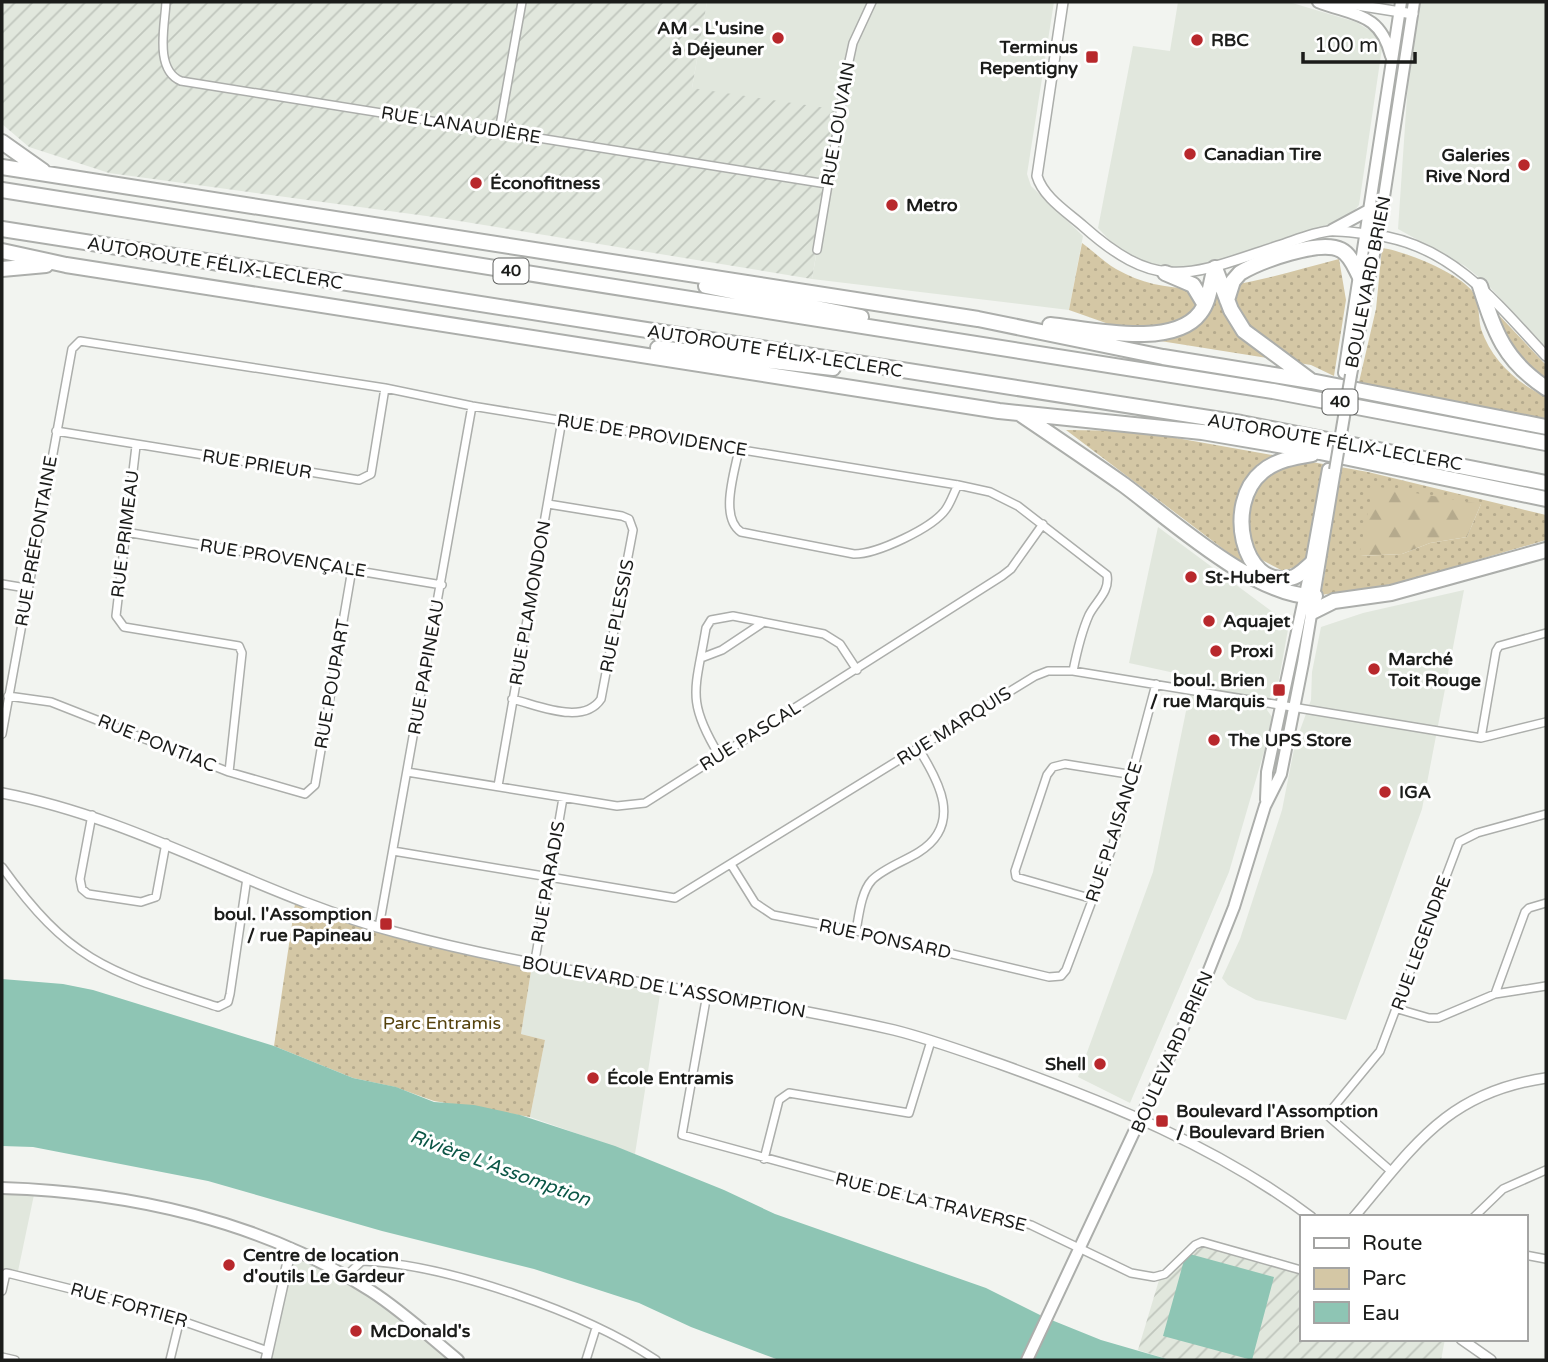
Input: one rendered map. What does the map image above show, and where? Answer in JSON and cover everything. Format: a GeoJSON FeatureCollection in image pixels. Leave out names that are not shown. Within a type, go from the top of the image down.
{"type":"FeatureCollection","features":[{"type":"Feature","properties":{"kind":"highway"},"geometry":{"type":"LineString","coordinates":[[2,142],[45,172]]}},
{"type":"Feature","properties":{"kind":"highway"},"geometry":{"type":"LineString","coordinates":[[2,167],[978,319],[1163,357],[1311,381],[1546,427]]}},
{"type":"Feature","properties":{"kind":"highway","name":"40"},"geometry":{"type":"LineString","coordinates":[[2,191],[1317,398],[1546,443]]}},
{"type":"Feature","properties":{"kind":"highway","name":"AUTOROUTE FÉLIX-LECLERC"},"geometry":{"type":"LineString","coordinates":[[2,229],[1241,424],[1546,483]]}},
{"type":"Feature","properties":{"kind":"highway"},"geometry":{"type":"LineString","coordinates":[[1227,300],[1234,278],[1240,273],[1313,248],[1334,247],[1344,251],[1360,277]]}},
{"type":"Feature","properties":{"kind":"highway"},"geometry":{"type":"LineString","coordinates":[[2,251],[66,265],[1019,414],[1180,429],[1320,452],[1546,499]]}},
{"type":"Feature","properties":{"kind":"highway"},"geometry":{"type":"LineString","coordinates":[[595,259],[689,283],[774,298],[1020,351]]}},
{"type":"Feature","properties":{"kind":"highway"},"geometry":{"type":"LineString","coordinates":[[2,269],[66,265]]}},
{"type":"Feature","properties":{"kind":"highway"},"geometry":{"type":"LineString","coordinates":[[978,319],[1160,333],[1188,324],[1205,305],[1215,268]]}},
{"type":"Feature","properties":{"kind":"highway"},"geometry":{"type":"LineString","coordinates":[[1215,268],[1237,322],[1248,336],[1311,381]]}},
{"type":"Feature","properties":{"kind":"highway"},"geometry":{"type":"LineString","coordinates":[[1165,273],[1193,285],[1205,305]]}},
{"type":"Feature","properties":{"kind":"highway"},"geometry":{"type":"LineString","coordinates":[[1480,286],[1493,328],[1504,350],[1525,372],[1546,388]]}},
{"type":"Feature","properties":{"kind":"highway"},"geometry":{"type":"LineString","coordinates":[[528,337],[695,352],[785,365],[935,376]]}},
{"type":"Feature","properties":{"kind":"highway"},"geometry":{"type":"LineString","coordinates":[[1019,414],[1079,453],[1243,572],[1275,588],[1310,597]]}},
{"type":"Feature","properties":{"kind":"highway"},"geometry":{"type":"LineString","coordinates":[[1311,563],[1291,578],[1279,579],[1268,574],[1247,551],[1241,518],[1245,496],[1259,475],[1286,459],[1320,452]]}},
{"type":"Feature","properties":{"kind":"highway"},"geometry":{"type":"LineString","coordinates":[[1312,612],[1335,601],[1391,593],[1546,550]]}},
{"type":"Feature","properties":{"kind":"main road"},"geometry":{"type":"LineString","coordinates":[[1318,2],[1356,13],[1378,27],[1386,36],[1393,65]]}},
{"type":"Feature","properties":{"kind":"main road","name":"BOULEVARD BRIEN"},"geometry":{"type":"LineString","coordinates":[[1265,806],[1267,772],[1281,705],[1310,597],[1412,5]]}},
{"type":"Feature","properties":{"kind":"main road","name":"BOULEVARD BRIEN"},"geometry":{"type":"LineString","coordinates":[[1348,374],[1360,277],[1372,236],[1369,210],[1401,6]]}},
{"type":"Feature","properties":{"kind":"main road"},"geometry":{"type":"LineString","coordinates":[[1332,230],[1369,210]]}},
{"type":"Feature","properties":{"kind":"main road","name":"BOULEVARD BRIEN"},"geometry":{"type":"LineString","coordinates":[[1027,1360],[1212,964],[1244,877],[1265,806],[1281,774],[1312,612],[1311,563],[1331,470]]}},
{"type":"Feature","properties":{"kind":"main road"},"geometry":{"type":"LineString","coordinates":[[2,1188],[134,1200],[255,1234],[291,1248],[372,1291],[458,1360]]}},
{"type":"Feature","properties":{"kind":"street","name":"RUE LANAUDIÈRE"},"geometry":{"type":"LineString","coordinates":[[166,2],[164,60],[170,74],[181,81],[827,184]]}},
{"type":"Feature","properties":{"kind":"street","name":"RUE LOUVAIN"},"geometry":{"type":"LineString","coordinates":[[817,250],[853,43],[872,2]]}},
{"type":"Feature","properties":{"kind":"street"},"geometry":{"type":"LineString","coordinates":[[1063,2],[1037,161],[1038,180],[1052,198],[1110,250],[1135,265],[1165,273],[1215,268],[1332,230],[1372,236],[1431,253],[1457,267],[1480,286],[1546,356]]}},
{"type":"Feature","properties":{"kind":"street"},"geometry":{"type":"LineString","coordinates":[[1338,2],[1412,5]]}},
{"type":"Feature","properties":{"kind":"street"},"geometry":{"type":"LineString","coordinates":[[499,131],[522,3]]}},
{"type":"Feature","properties":{"kind":"street","name":"RUE DE PROVIDENCE"},"geometry":{"type":"LineString","coordinates":[[72,349],[80,341],[385,388],[472,406],[958,485],[997,495],[1043,524],[1107,575],[1108,587],[1091,612],[1078,646],[1073,671]]}},
{"type":"Feature","properties":{"kind":"street","name":"RUE PRÉFONTAINE"},"geometry":{"type":"LineString","coordinates":[[2,734],[26,588],[72,349]]}},
{"type":"Feature","properties":{"kind":"street","name":"RUE PRIEUR"},"geometry":{"type":"LineString","coordinates":[[56,431],[136,446],[364,479],[372,474],[385,388]]}},
{"type":"Feature","properties":{"kind":"street","name":"RUE PAPINEAU"},"geometry":{"type":"LineString","coordinates":[[379,928],[472,406]]}},
{"type":"Feature","properties":{"kind":"street","name":"RUE PLAMONDON"},"geometry":{"type":"LineString","coordinates":[[498,786],[562,420]]}},
{"type":"Feature","properties":{"kind":"street","name":"RUE PRIMEAU"},"geometry":{"type":"LineString","coordinates":[[136,446],[116,607],[119,623],[235,645],[242,653],[229,772]]}},
{"type":"Feature","properties":{"kind":"street"},"geometry":{"type":"LineString","coordinates":[[739,449],[730,509],[736,528],[741,532],[854,554],[867,554],[890,547],[940,515],[958,485]]}},
{"type":"Feature","properties":{"kind":"street","name":"RUE PLESSIS"},"geometry":{"type":"LineString","coordinates":[[512,699],[580,714],[595,708],[601,699],[633,530],[629,519],[622,516],[548,504]]}},
{"type":"Feature","properties":{"kind":"street","name":"RUE PASCAL"},"geometry":{"type":"LineString","coordinates":[[407,772],[635,807],[857,670],[1011,569],[1043,524]]}},
{"type":"Feature","properties":{"kind":"street","name":"RUE PROVENÇALE"},"geometry":{"type":"LineString","coordinates":[[125,532],[442,584]]}},
{"type":"Feature","properties":{"kind":"street","name":"RUE POUPART"},"geometry":{"type":"LineString","coordinates":[[305,794],[315,785],[352,569]]}},
{"type":"Feature","properties":{"kind":"street"},"geometry":{"type":"LineString","coordinates":[[2,584],[26,588]]}},
{"type":"Feature","properties":{"kind":"street"},"geometry":{"type":"LineString","coordinates":[[719,755],[700,724],[695,709],[701,659],[710,620],[733,617],[833,637],[857,670]]}},
{"type":"Feature","properties":{"kind":"street"},"geometry":{"type":"LineString","coordinates":[[701,659],[722,650],[761,624]]}},
{"type":"Feature","properties":{"kind":"street"},"geometry":{"type":"LineString","coordinates":[[1481,738],[1499,646],[1546,633]]}},
{"type":"Feature","properties":{"kind":"street","name":"RUE MARQUIS"},"geometry":{"type":"LineString","coordinates":[[393,851],[675,898],[732,866],[918,748],[1048,671],[1073,671],[1481,738],[1546,722]]}},
{"type":"Feature","properties":{"kind":"street","name":"RUE PLAISANCE"},"geometry":{"type":"LineString","coordinates":[[1061,976],[1066,970],[1114,845],[1157,684]]}},
{"type":"Feature","properties":{"kind":"street","name":"RUE PONTIAC"},"geometry":{"type":"LineString","coordinates":[[8,696],[51,702],[229,772],[305,794]]}},
{"type":"Feature","properties":{"kind":"street"},"geometry":{"type":"LineString","coordinates":[[856,931],[862,903],[873,879],[922,850],[937,833],[944,816],[943,794],[918,748]]}},
{"type":"Feature","properties":{"kind":"street"},"geometry":{"type":"LineString","coordinates":[[1093,899],[1017,877],[1015,871],[1050,769],[1056,765],[1134,775]]}},
{"type":"Feature","properties":{"kind":"street","name":"BOULEVARD DE L'ASSOMPTION"},"geometry":{"type":"LineString","coordinates":[[2,793],[92,815],[379,928],[534,966],[825,1015],[931,1041],[1065,1088],[1140,1121],[1246,1171],[1308,1215]]}},
{"type":"Feature","properties":{"kind":"street","name":"RUE PARADIS"},"geometry":{"type":"LineString","coordinates":[[534,966],[564,797]]}},
{"type":"Feature","properties":{"kind":"street","name":"RUE LEGENDRE"},"geometry":{"type":"LineString","coordinates":[[1392,1172],[1327,1115],[1380,1051],[1459,842],[1477,833],[1546,814]]}},
{"type":"Feature","properties":{"kind":"street"},"geometry":{"type":"LineString","coordinates":[[92,815],[80,879],[82,889],[88,894],[141,902],[156,897],[166,843]]}},
{"type":"Feature","properties":{"kind":"street","name":"RUE PONSARD"},"geometry":{"type":"LineString","coordinates":[[732,866],[755,903],[765,911],[1049,977],[1061,976]]}},
{"type":"Feature","properties":{"kind":"street"},"geometry":{"type":"LineString","coordinates":[[2,867],[47,925],[87,957],[130,979],[218,1007],[228,1002],[230,994],[247,878]]}},
{"type":"Feature","properties":{"kind":"street"},"geometry":{"type":"LineString","coordinates":[[1495,993],[1525,912],[1529,908],[1546,903]]}},
{"type":"Feature","properties":{"kind":"street"},"geometry":{"type":"LineString","coordinates":[[1398,1009],[1438,1018],[1495,993],[1546,986]]}},
{"type":"Feature","properties":{"kind":"street","name":"RUE DE LA TRAVERSE"},"geometry":{"type":"LineString","coordinates":[[707,994],[682,1135],[961,1211],[1008,1218],[1080,1248],[1130,1273],[1154,1277],[1165,1274],[1195,1245],[1202,1242],[1300,1270]]}},
{"type":"Feature","properties":{"kind":"street"},"geometry":{"type":"LineString","coordinates":[[764,1159],[779,1100],[789,1093],[909,1113],[931,1041]]}},
{"type":"Feature","properties":{"kind":"street"},"geometry":{"type":"LineString","coordinates":[[1356,1215],[1419,1140],[1452,1111],[1488,1091],[1546,1078]]}},
{"type":"Feature","properties":{"kind":"street"},"geometry":{"type":"LineString","coordinates":[[1476,1215],[1503,1189],[1546,1170]]}},
{"type":"Feature","properties":{"kind":"street"},"geometry":{"type":"LineString","coordinates":[[267,1356],[291,1248]]}},
{"type":"Feature","properties":{"kind":"street"},"geometry":{"type":"LineString","coordinates":[[1527,1255],[1546,1259]]}},
{"type":"Feature","properties":{"kind":"street"},"geometry":{"type":"LineString","coordinates":[[345,1276],[362,1261],[427,1272],[554,1307],[628,1342],[656,1360]]}},
{"type":"Feature","properties":{"kind":"street","name":"RUE FORTIER"},"geometry":{"type":"LineString","coordinates":[[2,1291],[6,1273],[98,1294],[180,1319],[267,1356]]}},
{"type":"Feature","properties":{"kind":"street"},"geometry":{"type":"LineString","coordinates":[[170,1360],[180,1319]]}},
{"type":"Feature","properties":{"kind":"street"},"geometry":{"type":"LineString","coordinates":[[586,1360],[596,1328]]}},
{"type":"Feature","properties":{"kind":"street"},"geometry":{"type":"LineString","coordinates":[[1464,1341],[1491,1360]]}},
{"type":"Feature","properties":{"kind":"street"},"geometry":{"type":"LineString","coordinates":[[2,1357],[15,1360]]}},
{"type":"Feature","properties":{"kind":"shaded area"},"geometry":{"type":"Polygon","coordinates":[[[2,2],[707,2],[692,88],[840,110],[812,279],[441,218],[109,173],[29,147],[2,124],[2,2]]]}},
{"type":"Feature","properties":{"kind":"shaded area"},"geometry":{"type":"Polygon","coordinates":[[[707,2],[1054,2],[1027,174],[1031,186],[1083,236],[1069,310],[812,279],[817,250],[692,88],[707,2]]]}},
{"type":"Feature","properties":{"kind":"shaded area"},"geometry":{"type":"Polygon","coordinates":[[[1178,2],[1289,2],[1356,22],[1374,33],[1382,48],[1359,205],[1349,217],[1214,265],[1168,269],[1139,261],[1120,251],[1098,228],[1133,46],[1170,51],[1178,2]]]}},
{"type":"Feature","properties":{"kind":"shaded area"},"geometry":{"type":"Polygon","coordinates":[[[1417,2],[1546,2],[1546,347],[1487,284],[1465,266],[1398,229],[1409,67],[1417,2]]]}},
{"type":"Feature","properties":{"kind":"shaded area"},"geometry":{"type":"Polygon","coordinates":[[[1158,527],[1289,624],[1277,690],[1271,691],[1267,710],[1272,717],[1264,752],[1229,872],[1130,1103],[1078,1077],[1153,872],[1193,677],[1129,663],[1158,527]]]}},
{"type":"Feature","properties":{"kind":"shaded area"},"geometry":{"type":"Polygon","coordinates":[[[1464,590],[1422,809],[1346,1020],[1256,1000],[1228,985],[1222,978],[1240,939],[1282,810],[1295,744],[1311,700],[1312,672],[1321,627],[1363,613],[1464,590]]]}},
{"type":"Feature","properties":{"kind":"shaded area","name":"École Entramis"},"geometry":{"type":"Polygon","coordinates":[[[532,965],[661,988],[635,1154],[530,1117],[545,1040],[521,1034],[532,965]]]}},
{"type":"Feature","properties":{"kind":"shaded area"},"geometry":{"type":"Polygon","coordinates":[[[2,1188],[35,1190],[17,1276],[2,1272],[2,1188]]]}},
{"type":"Feature","properties":{"kind":"shaded area"},"geometry":{"type":"Polygon","coordinates":[[[1202,1242],[1300,1270],[1300,1341],[1445,1341],[1441,1360],[1170,1360],[1138,1350],[1159,1280],[1202,1242]]]}},
{"type":"Feature","properties":{"kind":"shaded area"},"geometry":{"type":"Polygon","coordinates":[[[291,1248],[330,1267],[458,1360],[266,1360],[291,1248]]]}},
{"type":"Feature","properties":{"kind":"green space"},"geometry":{"type":"Polygon","coordinates":[[[1082,243],[1116,269],[1142,281],[1170,287],[1227,286],[1339,259],[1346,300],[1334,376],[1311,365],[1154,340],[1069,310],[1082,243]]]}},
{"type":"Feature","properties":{"kind":"green space"},"geometry":{"type":"Polygon","coordinates":[[[1382,248],[1431,264],[1456,278],[1473,292],[1486,341],[1507,370],[1546,397],[1546,419],[1359,382],[1376,309],[1382,248]]]}},
{"type":"Feature","properties":{"kind":"green space"},"geometry":{"type":"Polygon","coordinates":[[[1494,310],[1546,365],[1546,379],[1509,346],[1494,310]]]}},
{"type":"Feature","properties":{"kind":"green space"},"geometry":{"type":"Polygon","coordinates":[[[1066,430],[1137,431],[1368,472],[1546,515],[1546,540],[1399,583],[1321,595],[1326,566],[1291,568],[1285,572],[1262,560],[1251,570],[1066,430]],[[1481,504],[1360,556],[1402,554],[1430,543],[1467,537],[1481,504]]]}},
{"type":"Feature","properties":{"kind":"green space"},"geometry":{"type":"Polygon","coordinates":[[[1373,486],[1481,504],[1467,537],[1430,543],[1402,554],[1359,556],[1373,486]]]}},
{"type":"Feature","properties":{"kind":"green space","name":"Parc Entramis"},"geometry":{"type":"Polygon","coordinates":[[[296,897],[314,906],[532,965],[521,1034],[545,1040],[530,1117],[434,1101],[395,1087],[353,1078],[274,1046],[296,897]]]}},
{"type":"Feature","properties":{"kind":"water","name":"Rivière L'Assomption"},"geometry":{"type":"Polygon","coordinates":[[[2,979],[63,984],[93,990],[274,1046],[353,1078],[396,1087],[434,1102],[474,1105],[520,1115],[615,1146],[724,1190],[775,1214],[986,1288],[1044,1317],[1101,1340],[1170,1360],[779,1360],[691,1327],[639,1303],[534,1269],[382,1231],[208,1181],[33,1147],[2,1146],[2,979]]]}},
{"type":"Feature","properties":{"kind":"water"},"geometry":{"type":"Polygon","coordinates":[[[1186,1253],[1274,1277],[1252,1360],[1163,1336],[1186,1253]]]}},
{"type":"Feature","properties":{"kind":"place","name":"AM - L'usine à Déjeuner"},"geometry":{"type":"Point","coordinates":[778,38]}},
{"type":"Feature","properties":{"kind":"place","name":"RBC"},"geometry":{"type":"Point","coordinates":[1197,40]}},
{"type":"Feature","properties":{"kind":"place","name":"Terminus Repentigny"},"geometry":{"type":"Point","coordinates":[1092,57]}},
{"type":"Feature","properties":{"kind":"place","name":"Canadian Tire"},"geometry":{"type":"Point","coordinates":[1190,154]}},
{"type":"Feature","properties":{"kind":"place","name":"Galeries Rive Nord"},"geometry":{"type":"Point","coordinates":[1524,165]}},
{"type":"Feature","properties":{"kind":"place","name":"Éconofitness"},"geometry":{"type":"Point","coordinates":[476,183]}},
{"type":"Feature","properties":{"kind":"place","name":"Metro"},"geometry":{"type":"Point","coordinates":[892,205]}},
{"type":"Feature","properties":{"kind":"place","name":"St-Hubert"},"geometry":{"type":"Point","coordinates":[1191,577]}},
{"type":"Feature","properties":{"kind":"place","name":"Aquajet"},"geometry":{"type":"Point","coordinates":[1209,621]}},
{"type":"Feature","properties":{"kind":"place","name":"Proxi"},"geometry":{"type":"Point","coordinates":[1216,651]}},
{"type":"Feature","properties":{"kind":"place","name":"Marché Toit Rouge"},"geometry":{"type":"Point","coordinates":[1374,669]}},
{"type":"Feature","properties":{"kind":"place","name":"boul. Brien / rue Marquis"},"geometry":{"type":"Point","coordinates":[1279,690]}},
{"type":"Feature","properties":{"kind":"place","name":"The UPS Store"},"geometry":{"type":"Point","coordinates":[1214,740]}},
{"type":"Feature","properties":{"kind":"place","name":"IGA"},"geometry":{"type":"Point","coordinates":[1385,792]}},
{"type":"Feature","properties":{"kind":"place","name":"boul. l'Assomption / rue Papineau"},"geometry":{"type":"Point","coordinates":[386,924]}},
{"type":"Feature","properties":{"kind":"place","name":"Shell"},"geometry":{"type":"Point","coordinates":[1100,1064]}},
{"type":"Feature","properties":{"kind":"place","name":"École Entramis"},"geometry":{"type":"Point","coordinates":[593,1078]}},
{"type":"Feature","properties":{"kind":"place","name":"Boulevard l'Assomption / Boulevard Brien"},"geometry":{"type":"Point","coordinates":[1162,1121]}},
{"type":"Feature","properties":{"kind":"place","name":"Centre de location d'outils Le Gardeur"},"geometry":{"type":"Point","coordinates":[229,1265]}},
{"type":"Feature","properties":{"kind":"place","name":"McDonald's"},"geometry":{"type":"Point","coordinates":[356,1331]}}]}
